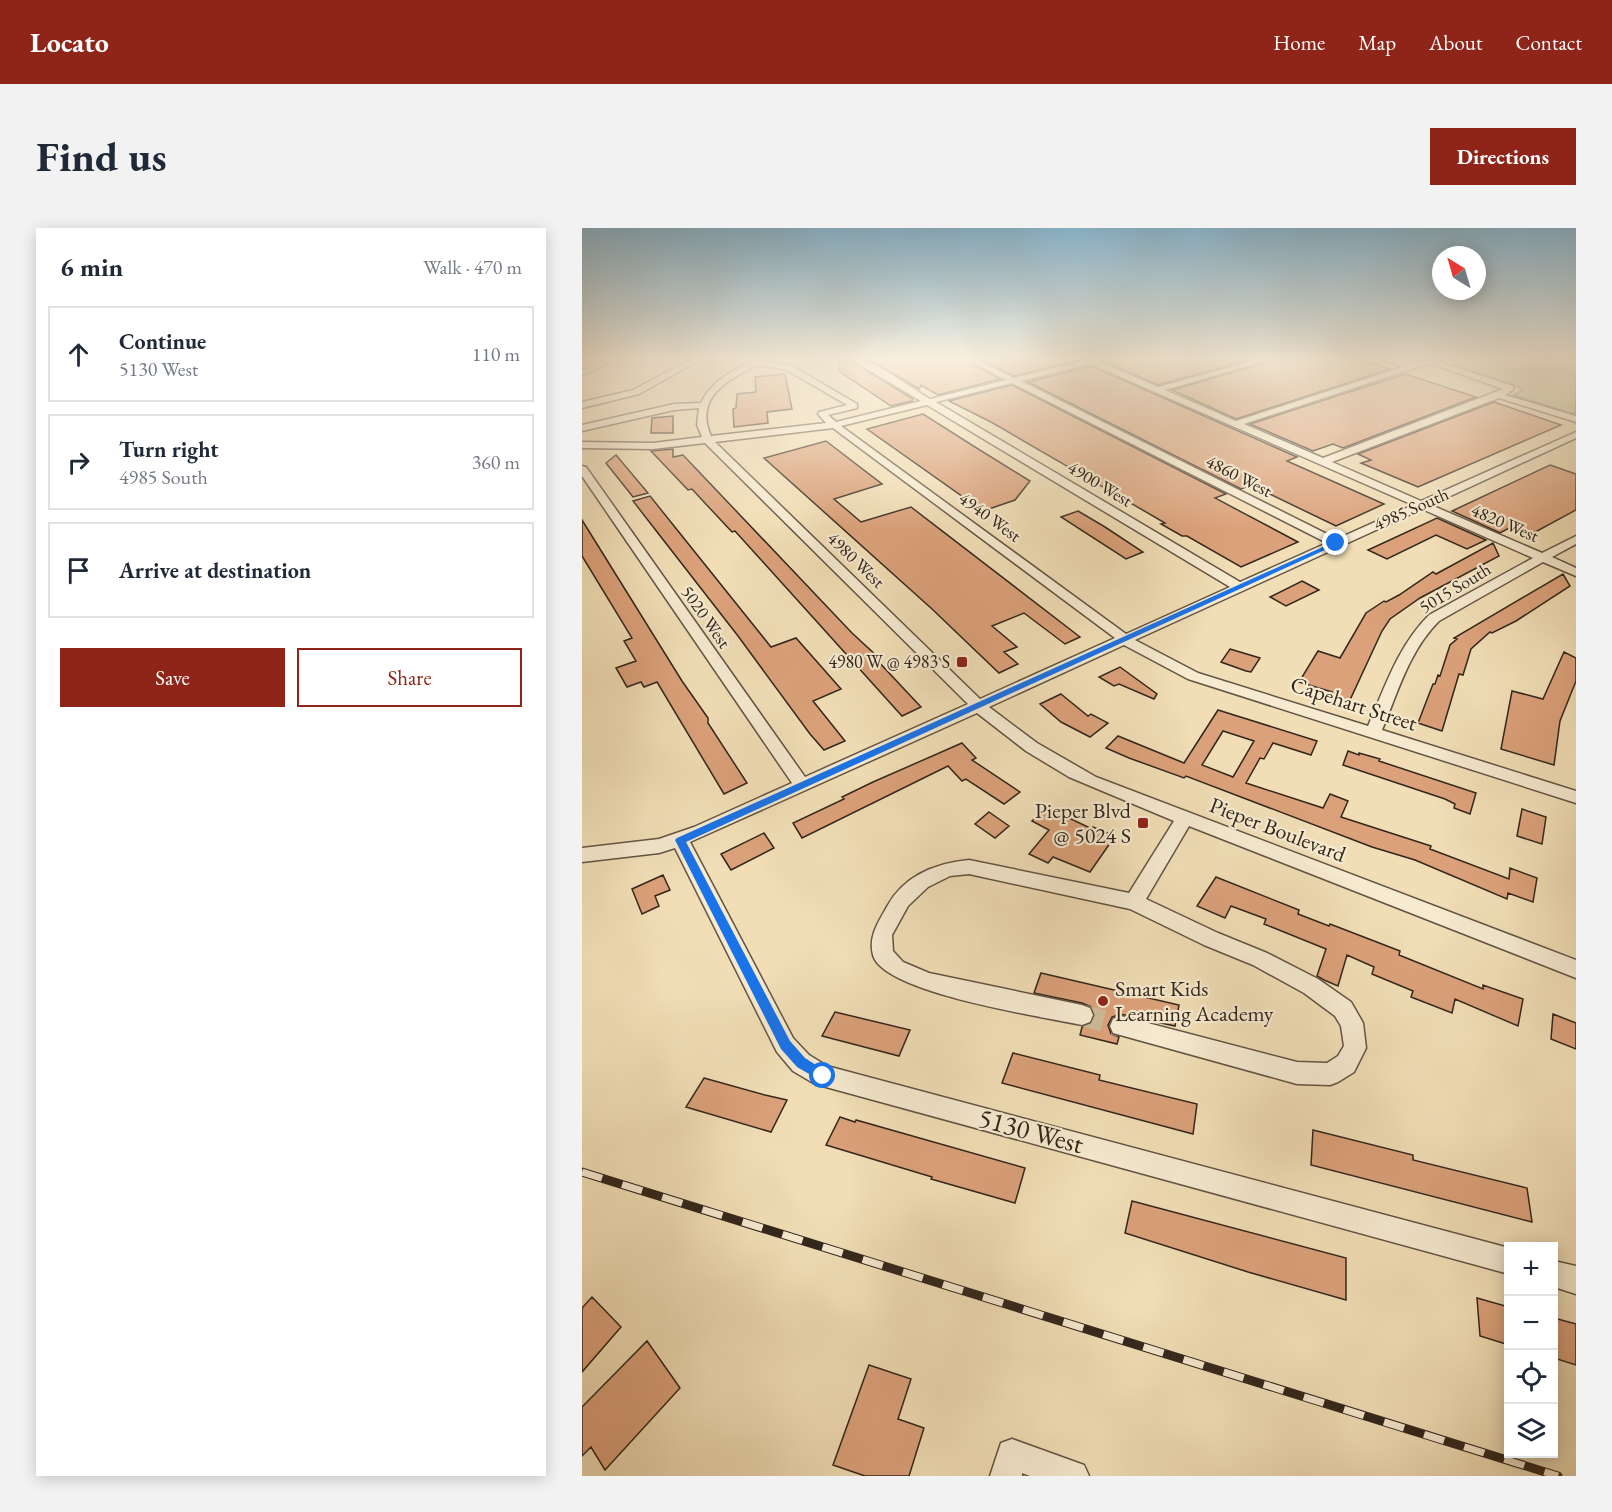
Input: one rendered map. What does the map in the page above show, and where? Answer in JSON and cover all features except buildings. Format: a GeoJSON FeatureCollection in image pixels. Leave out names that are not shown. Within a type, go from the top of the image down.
{"type":"FeatureCollection","features":[{"type":"Feature","properties":{"kind":"street"},"geometry":{"type":"LineString","coordinates":[[582,428],[638,415]]}},
{"type":"Feature","properties":{"kind":"street"},"geometry":{"type":"LineString","coordinates":[[700,415],[701,425],[708,440]]}},
{"type":"Feature","properties":{"kind":"street"},"geometry":{"type":"LineString","coordinates":[[823,415],[834,425]]}},
{"type":"Feature","properties":{"kind":"street"},"geometry":{"type":"LineString","coordinates":[[582,445],[653,446],[834,425],[874,415]]}},
{"type":"Feature","properties":{"kind":"street","name":"4900 West"},"geometry":{"type":"LineString","coordinates":[[951,415],[1239,587]]}},
{"type":"Feature","properties":{"kind":"street","name":"4860 West"},"geometry":{"type":"LineString","coordinates":[[1082,415],[1336,543]]}},
{"type":"Feature","properties":{"kind":"street","name":"4820 West"},"geometry":{"type":"LineString","coordinates":[[1215,415],[1576,572]]}},
{"type":"Feature","properties":{"kind":"street"},"geometry":{"type":"LineString","coordinates":[[1235,424],[1262,415]]}},
{"type":"Feature","properties":{"kind":"street"},"geometry":{"type":"LineString","coordinates":[[1323,462],[1446,415]]}},
{"type":"Feature","properties":{"kind":"street"},"geometry":{"type":"LineString","coordinates":[[1561,415],[1576,420]]}},
{"type":"Feature","properties":{"kind":"street","name":"4940 West"},"geometry":{"type":"LineString","coordinates":[[834,425],[1124,639]]}},
{"type":"Feature","properties":{"kind":"street","name":"4985 South"},"geometry":{"type":"LineString","coordinates":[[582,855],[659,846],[680,840],[1576,435]]}},
{"type":"Feature","properties":{"kind":"street","name":"4980 West"},"geometry":{"type":"LineString","coordinates":[[708,440],[978,705]]}},
{"type":"Feature","properties":{"kind":"street"},"geometry":{"type":"LineString","coordinates":[[582,462],[599,445]]}},
{"type":"Feature","properties":{"kind":"street","name":"5020 West"},"geometry":{"type":"LineString","coordinates":[[582,470],[802,785]]}},
{"type":"Feature","properties":{"kind":"street","name":"5015 South"},"geometry":{"type":"LineString","coordinates":[[1373,733],[1407,655],[1424,627],[1434,618],[1576,539]]}},
{"type":"Feature","properties":{"kind":"street","name":"Capehart Street"},"geometry":{"type":"LineString","coordinates":[[1124,639],[1162,663],[1193,676],[1576,798]]}},
{"type":"Feature","properties":{"kind":"street","name":"Pieper Boulevard"},"geometry":{"type":"LineString","coordinates":[[978,705],[1012,735],[1055,763],[1090,781],[1576,969]]}},
{"type":"Feature","properties":{"kind":"street"},"geometry":{"type":"LineString","coordinates":[[1134,902],[1185,818]]}},
{"type":"Feature","properties":{"kind":"street","name":"5130 West"},"geometry":{"type":"LineString","coordinates":[[680,840],[785,1045],[801,1063],[823,1076],[1504,1260]]}},
{"type":"Feature","properties":{"kind":"street"},"geometry":{"type":"LineString","coordinates":[[1082,1015],[927,982],[897,968],[883,955],[882,934],[901,900],[921,882],[947,869],[969,867],[1134,902],[1211,939],[1260,959],[1311,986],[1343,1009],[1353,1023],[1355,1048],[1346,1064],[1330,1074],[1297,1073],[1122,1026]]}},
{"type":"Feature","properties":{"kind":"street"},"geometry":{"type":"LineString","coordinates":[[1558,1275],[1576,1280]]}},
{"type":"Feature","properties":{"kind":"street"},"geometry":{"type":"LineString","coordinates":[[1006,1476],[1012,1454],[1073,1476]]}},
{"type":"Feature","properties":{"kind":"tunnel"},"geometry":{"type":"LineString","coordinates":[[1082,1015],[1121,1026]]}},
{"type":"Feature","properties":{"kind":"railway"},"geometry":{"type":"LineString","coordinates":[[582,1172],[1558,1476]]}},
{"type":"Feature","properties":{"kind":"place","name":"4980 W @ 4983 S"},"geometry":{"type":"Point","coordinates":[962,662]}},
{"type":"Feature","properties":{"kind":"place","name":"Pieper Blvd @ 5024 S"},"geometry":{"type":"Point","coordinates":[1143,823]}},
{"type":"Feature","properties":{"kind":"place","name":"Smart Kids Learning Academy"},"geometry":{"type":"Point","coordinates":[1103,1001]}},
{"type":"Feature","properties":{"kind":"route"},"geometry":{"type":"LineString","coordinates":[[823,1076],[801,1063],[785,1045],[680,840],[1336,543]]}}]}
